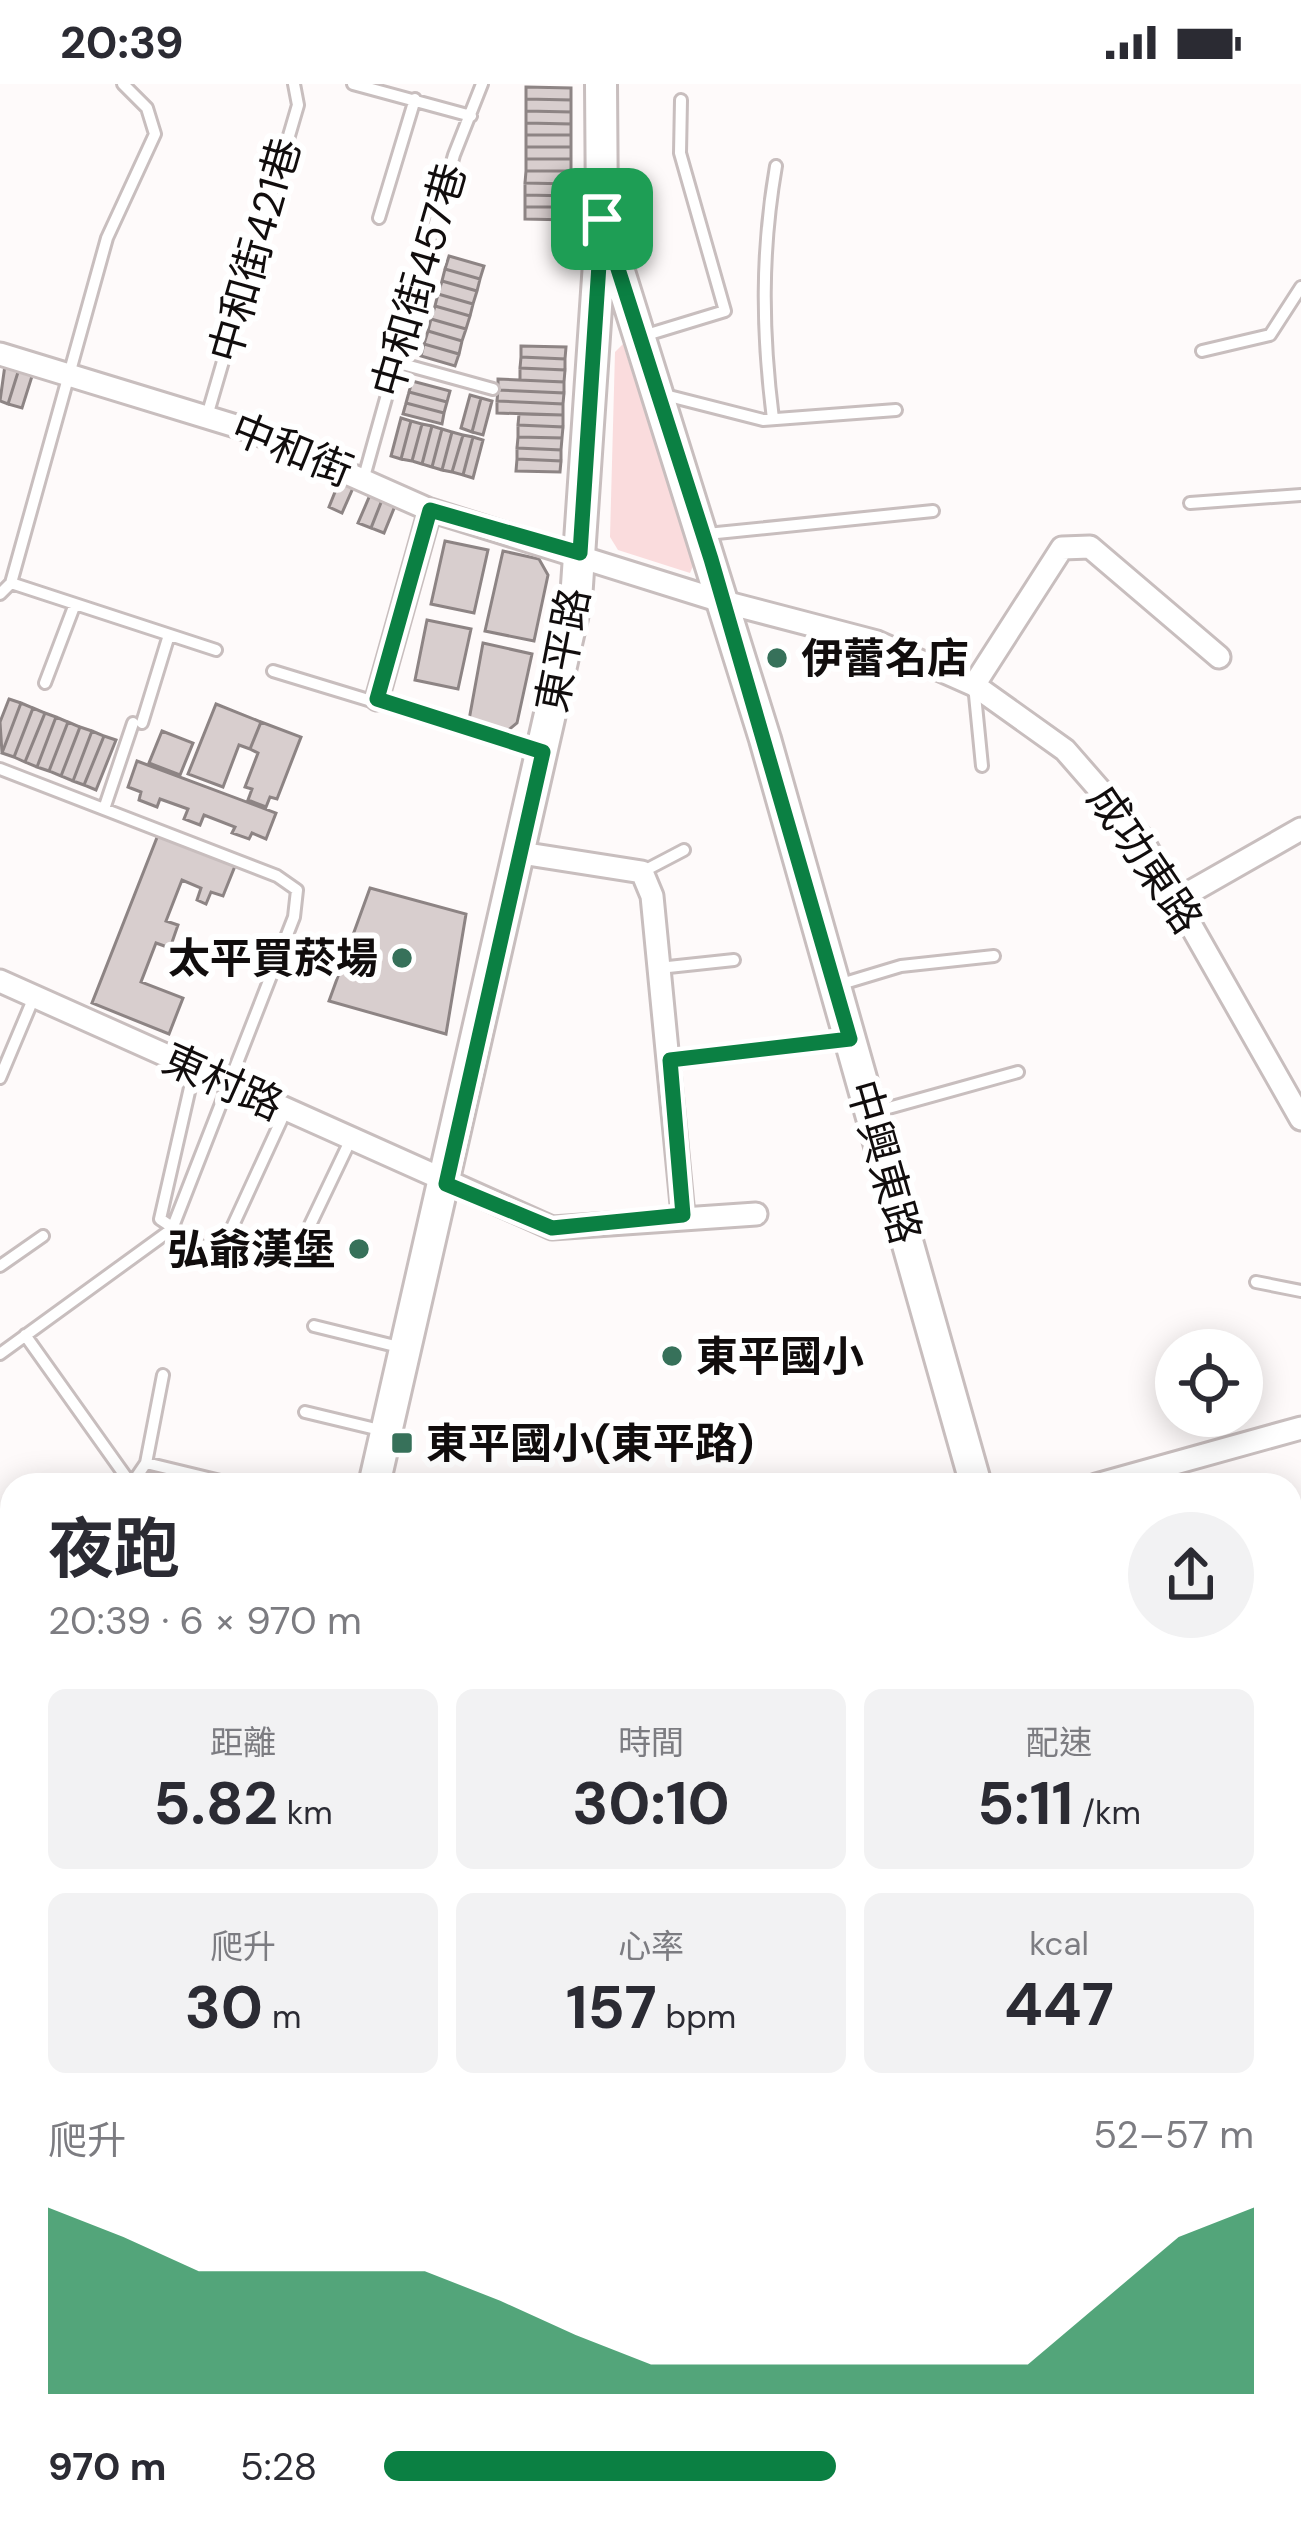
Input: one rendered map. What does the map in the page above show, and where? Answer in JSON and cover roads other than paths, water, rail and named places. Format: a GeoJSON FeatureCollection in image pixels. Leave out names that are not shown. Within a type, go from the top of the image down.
{"type":"FeatureCollection","features":[{"type":"Feature","properties":{"kind":"main road","name":"東平路"},"geometry":{"type":"LineString","coordinates":[[377,1473],[521,853],[580,553],[602,219],[601,84]]}},
{"type":"Feature","properties":{"kind":"main road","name":"中興東路"},"geometry":{"type":"LineString","coordinates":[[602,219],[662,394],[724,602],[973,1473]]}},
{"type":"Feature","properties":{"kind":"street","name":"中和街"},"geometry":{"type":"LineString","coordinates":[[0,354],[207,416],[364,478],[430,510],[580,553]]}},
{"type":"Feature","properties":{"kind":"street"},"geometry":{"type":"LineString","coordinates":[[377,699],[430,510]]}},
{"type":"Feature","properties":{"kind":"street"},"geometry":{"type":"LineString","coordinates":[[974,685],[1062,548],[1090,547],[1219,657]]}},
{"type":"Feature","properties":{"kind":"street","name":"成功東路"},"geometry":{"type":"LineString","coordinates":[[580,553],[724,602],[877,642],[974,685],[1078,763],[1140,836],[1301,1119]]}},
{"type":"Feature","properties":{"kind":"street"},"geometry":{"type":"LineString","coordinates":[[1178,898],[1301,829]]}},
{"type":"Feature","properties":{"kind":"street"},"geometry":{"type":"LineString","coordinates":[[521,853],[642,872],[652,896],[683,1215]]}},
{"type":"Feature","properties":{"kind":"street","name":"東村路"},"geometry":{"type":"LineString","coordinates":[[0,981],[552,1228],[683,1215],[699,1220],[756,1214]]}},
{"type":"Feature","properties":{"kind":"street"},"geometry":{"type":"LineString","coordinates":[[1280,1077],[1301,1066]]}},
{"type":"Feature","properties":{"kind":"street"},"geometry":{"type":"LineString","coordinates":[[1172,1473],[1301,1428]]}},
{"type":"Feature","properties":{"kind":"lane"},"geometry":{"type":"LineString","coordinates":[[0,594],[11,583],[107,238],[155,134],[147,108],[123,84]]}},
{"type":"Feature","properties":{"kind":"lane","name":"中和街421巷"},"geometry":{"type":"LineString","coordinates":[[207,416],[298,105],[294,84]]}},
{"type":"Feature","properties":{"kind":"lane"},"geometry":{"type":"LineString","coordinates":[[353,84],[387,88],[471,116]]}},
{"type":"Feature","properties":{"kind":"lane","name":"中和街457巷"},"geometry":{"type":"LineString","coordinates":[[364,478],[482,84]]}},
{"type":"Feature","properties":{"kind":"lane"},"geometry":{"type":"LineString","coordinates":[[379,218],[415,99]]}},
{"type":"Feature","properties":{"kind":"lane"},"geometry":{"type":"LineString","coordinates":[[643,336],[724,311],[680,153],[681,100]]}},
{"type":"Feature","properties":{"kind":"lane"},"geometry":{"type":"LineString","coordinates":[[773,418],[763,338],[763,264],[776,166]]}},
{"type":"Feature","properties":{"kind":"lane"},"geometry":{"type":"LineString","coordinates":[[1202,351],[1270,335],[1301,287]]}},
{"type":"Feature","properties":{"kind":"lane"},"geometry":{"type":"LineString","coordinates":[[395,362],[493,389]]}},
{"type":"Feature","properties":{"kind":"lane"},"geometry":{"type":"LineString","coordinates":[[662,394],[740,418],[896,410]]}},
{"type":"Feature","properties":{"kind":"lane"},"geometry":{"type":"LineString","coordinates":[[1190,503],[1301,495]]}},
{"type":"Feature","properties":{"kind":"lane"},"geometry":{"type":"LineString","coordinates":[[704,535],[933,512]]}},
{"type":"Feature","properties":{"kind":"lane"},"geometry":{"type":"LineString","coordinates":[[11,583],[216,650]]}},
{"type":"Feature","properties":{"kind":"lane"},"geometry":{"type":"LineString","coordinates":[[45,683],[75,604]]}},
{"type":"Feature","properties":{"kind":"lane"},"geometry":{"type":"LineString","coordinates":[[104,809],[169,635]]}},
{"type":"Feature","properties":{"kind":"lane"},"geometry":{"type":"LineString","coordinates":[[273,671],[543,752]]}},
{"type":"Feature","properties":{"kind":"lane"},"geometry":{"type":"LineString","coordinates":[[974,685],[982,766]]}},
{"type":"Feature","properties":{"kind":"lane"},"geometry":{"type":"LineString","coordinates":[[0,769],[297,890],[294,916],[172,1229],[0,1354]]}},
{"type":"Feature","properties":{"kind":"lane"},"geometry":{"type":"LineString","coordinates":[[642,872],[684,850]]}},
{"type":"Feature","properties":{"kind":"lane"},"geometry":{"type":"LineString","coordinates":[[835,986],[901,966],[994,956]]}},
{"type":"Feature","properties":{"kind":"lane"},"geometry":{"type":"LineString","coordinates":[[659,968],[734,960]]}},
{"type":"Feature","properties":{"kind":"lane"},"geometry":{"type":"LineString","coordinates":[[0,1078],[34,997]]}},
{"type":"Feature","properties":{"kind":"lane"},"geometry":{"type":"LineString","coordinates":[[670,1060],[850,1039]]}},
{"type":"Feature","properties":{"kind":"lane"},"geometry":{"type":"LineString","coordinates":[[194,1070],[160,1220],[218,1258],[286,1110]]}},
{"type":"Feature","properties":{"kind":"lane"},"geometry":{"type":"LineString","coordinates":[[871,1113],[1018,1072]]}},
{"type":"Feature","properties":{"kind":"lane"},"geometry":{"type":"LineString","coordinates":[[310,1225],[351,1138]]}},
{"type":"Feature","properties":{"kind":"lane"},"geometry":{"type":"LineString","coordinates":[[0,1266],[43,1235]]}},
{"type":"Feature","properties":{"kind":"lane"},"geometry":{"type":"LineString","coordinates":[[1256,1282],[1301,1291]]}},
{"type":"Feature","properties":{"kind":"lane"},"geometry":{"type":"LineString","coordinates":[[314,1326],[408,1349]]}},
{"type":"Feature","properties":{"kind":"lane"},"geometry":{"type":"LineString","coordinates":[[25,1335],[123,1473]]}},
{"type":"Feature","properties":{"kind":"lane"},"geometry":{"type":"LineString","coordinates":[[139,1473],[146,1463],[163,1375]]}},
{"type":"Feature","properties":{"kind":"lane"},"geometry":{"type":"LineString","coordinates":[[305,1412],[388,1432]]}},
{"type":"Feature","properties":{"kind":"lane"},"geometry":{"type":"LineString","coordinates":[[146,1463],[187,1473]]}},
{"type":"Feature","properties":{"kind":"place","name":"伊蕾名店"},"geometry":{"type":"Point","coordinates":[777,658]}},
{"type":"Feature","properties":{"kind":"place","name":"太平買菸場"},"geometry":{"type":"Point","coordinates":[402,958]}},
{"type":"Feature","properties":{"kind":"place","name":"弘爺漢堡"},"geometry":{"type":"Point","coordinates":[359,1249]}},
{"type":"Feature","properties":{"kind":"place","name":"東平國小"},"geometry":{"type":"Point","coordinates":[672,1356]}},
{"type":"Feature","properties":{"kind":"place","name":"東平國小(東平路)"},"geometry":{"type":"Point","coordinates":[402,1443]}}]}
